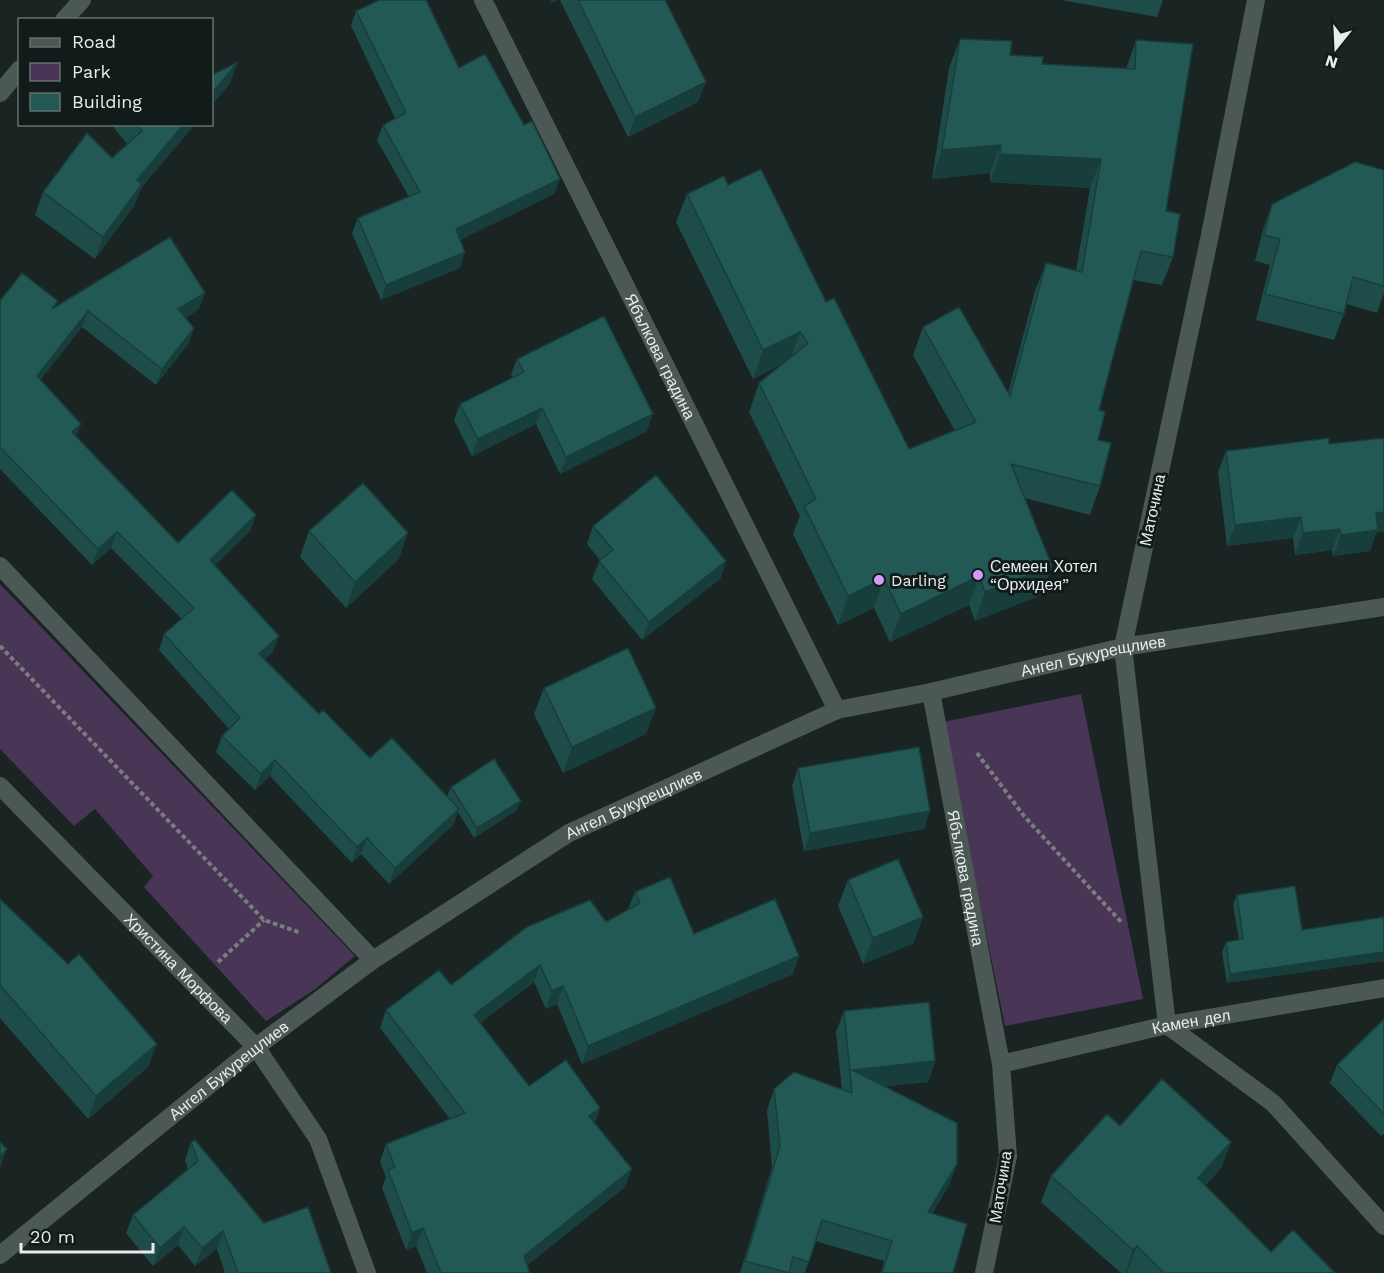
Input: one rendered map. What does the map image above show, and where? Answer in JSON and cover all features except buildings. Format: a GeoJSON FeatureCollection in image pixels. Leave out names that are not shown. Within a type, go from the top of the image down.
{"type":"FeatureCollection","features":[{"type":"Feature","properties":{"kind":"street"},"geometry":{"type":"LineString","coordinates":[[66,18],[82,0]]}},
{"type":"Feature","properties":{"kind":"street","name":"Ябълкова градина"},"geometry":{"type":"LineString","coordinates":[[483,0],[837,710]]}},
{"type":"Feature","properties":{"kind":"street","name":"Маточина"},"geometry":{"type":"LineString","coordinates":[[1167,1025],[1123,647],[1210,235],[1256,0]]}},
{"type":"Feature","properties":{"kind":"street"},"geometry":{"type":"LineString","coordinates":[[0,93],[18,71]]}},
{"type":"Feature","properties":{"kind":"street"},"geometry":{"type":"LineString","coordinates":[[0,566],[373,960]]}},
{"type":"Feature","properties":{"kind":"street","name":"Ангел Букурещлиев"},"geometry":{"type":"LineString","coordinates":[[0,1255],[256,1047],[373,960],[569,833],[837,710],[930,692],[1123,647],[1384,606]]}},
{"type":"Feature","properties":{"kind":"street","name":"Ябълкова градина"},"geometry":{"type":"LineString","coordinates":[[930,692],[1001,1064]]}},
{"type":"Feature","properties":{"kind":"street","name":"Христина Морфова"},"geometry":{"type":"LineString","coordinates":[[0,786],[256,1047],[318,1139],[368,1273]]}},
{"type":"Feature","properties":{"kind":"street","name":"Камен дел"},"geometry":{"type":"LineString","coordinates":[[1001,1064],[1167,1025],[1384,988]]}},
{"type":"Feature","properties":{"kind":"street"},"geometry":{"type":"LineString","coordinates":[[1167,1025],[1273,1103],[1384,1226]]}},
{"type":"Feature","properties":{"kind":"street","name":"Маточина"},"geometry":{"type":"LineString","coordinates":[[984,1273],[1008,1156],[1001,1064]]}},
{"type":"Feature","properties":{"kind":"path"},"geometry":{"type":"LineString","coordinates":[[0,646],[264,920],[307,936]]}},
{"type":"Feature","properties":{"kind":"path"},"geometry":{"type":"LineString","coordinates":[[974,749],[1024,816],[1123,924]]}},
{"type":"Feature","properties":{"kind":"path"},"geometry":{"type":"LineString","coordinates":[[194,985],[264,920]]}},
{"type":"Feature","properties":{"kind":"green space"},"geometry":{"type":"Polygon","coordinates":[[[0,584],[355,956],[314,990],[266,1021],[144,887],[153,876],[95,809],[74,826],[0,749],[0,584]]]}},
{"type":"Feature","properties":{"kind":"green space"},"geometry":{"type":"Polygon","coordinates":[[[1081,694],[1143,999],[1005,1026],[943,722],[1081,694]]]}},
{"type":"Feature","properties":{"kind":"place","name":"Семеен Хотел “Орхидея”"},"geometry":{"type":"Point","coordinates":[978,575]}},
{"type":"Feature","properties":{"kind":"place","name":"Darling"},"geometry":{"type":"Point","coordinates":[879,580]}}]}
